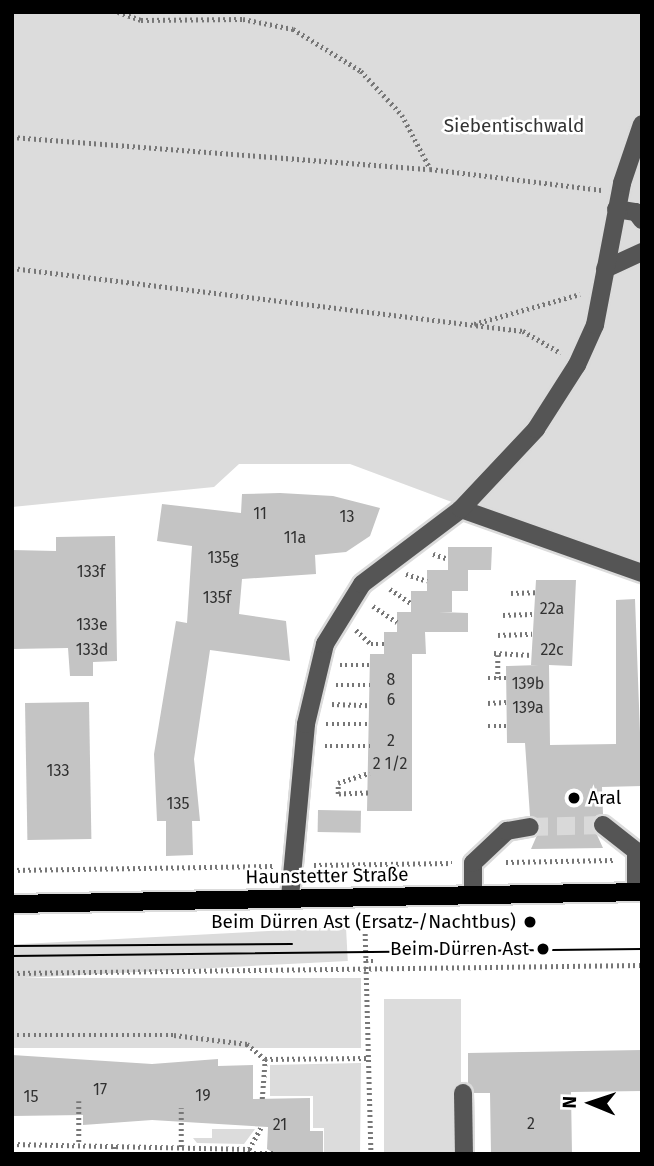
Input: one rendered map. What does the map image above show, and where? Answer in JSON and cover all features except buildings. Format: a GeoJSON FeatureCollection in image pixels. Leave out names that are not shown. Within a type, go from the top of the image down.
{"type":"FeatureCollection","features":[{"type":"Feature","properties":{"kind":"main road","name":"Haunstetter Straße"},"geometry":{"type":"LineString","coordinates":[[12,904],[472,893],[639,892]]}},
{"type":"Feature","properties":{"kind":"street"},"geometry":{"type":"LineString","coordinates":[[290,897],[306,724],[314,684],[339,615],[357,591],[461,509],[536,429],[577,365],[595,325],[617,203],[642,124]]}},
{"type":"Feature","properties":{"kind":"street"},"geometry":{"type":"LineString","coordinates":[[617,203],[636,212],[642,220]]}},
{"type":"Feature","properties":{"kind":"street"},"geometry":{"type":"LineString","coordinates":[[605,269],[642,252]]}},
{"type":"Feature","properties":{"kind":"street"},"geometry":{"type":"LineString","coordinates":[[461,509],[642,573]]}},
{"type":"Feature","properties":{"kind":"street"},"geometry":{"type":"LineString","coordinates":[[603,825],[636,851],[639,892]]}},
{"type":"Feature","properties":{"kind":"street"},"geometry":{"type":"LineString","coordinates":[[472,893],[473,863],[507,831],[530,827]]}},
{"type":"Feature","properties":{"kind":"street"},"geometry":{"type":"LineString","coordinates":[[463,1093],[464,1154]]}},
{"type":"Feature","properties":{"kind":"path"},"geometry":{"type":"LineString","coordinates":[[118,12],[141,20],[243,19],[293,29],[361,71],[402,115],[430,169]]}},
{"type":"Feature","properties":{"kind":"path"},"geometry":{"type":"LineString","coordinates":[[12,137],[430,169],[594,187],[617,203]]}},
{"type":"Feature","properties":{"kind":"path"},"geometry":{"type":"LineString","coordinates":[[12,268],[523,331],[577,365]]}},
{"type":"Feature","properties":{"kind":"path"},"geometry":{"type":"LineString","coordinates":[[472,325],[601,289]]}},
{"type":"Feature","properties":{"kind":"path"},"geometry":{"type":"LineString","coordinates":[[357,591],[397,622]]}},
{"type":"Feature","properties":{"kind":"path"},"geometry":{"type":"LineString","coordinates":[[511,593],[536,592]]}},
{"type":"Feature","properties":{"kind":"path"},"geometry":{"type":"LineString","coordinates":[[503,614],[532,614]]}},
{"type":"Feature","properties":{"kind":"path"},"geometry":{"type":"LineString","coordinates":[[339,615],[371,644],[384,644]]}},
{"type":"Feature","properties":{"kind":"path"},"geometry":{"type":"LineString","coordinates":[[498,635],[532,634]]}},
{"type":"Feature","properties":{"kind":"path"},"geometry":{"type":"LineString","coordinates":[[498,678],[496,654],[531,655]]}},
{"type":"Feature","properties":{"kind":"path"},"geometry":{"type":"LineString","coordinates":[[488,678],[506,678]]}},
{"type":"Feature","properties":{"kind":"path"},"geometry":{"type":"LineString","coordinates":[[314,684],[370,685]]}},
{"type":"Feature","properties":{"kind":"path"},"geometry":{"type":"LineString","coordinates":[[488,703],[506,702]]}},
{"type":"Feature","properties":{"kind":"path"},"geometry":{"type":"LineString","coordinates":[[310,704],[370,705]]}},
{"type":"Feature","properties":{"kind":"path"},"geometry":{"type":"LineString","coordinates":[[306,724],[370,724]]}},
{"type":"Feature","properties":{"kind":"path"},"geometry":{"type":"LineString","coordinates":[[488,726],[506,726]]}},
{"type":"Feature","properties":{"kind":"path"},"geometry":{"type":"LineString","coordinates":[[304,746],[370,746]]}},
{"type":"Feature","properties":{"kind":"path"},"geometry":{"type":"LineString","coordinates":[[368,793],[338,794],[338,783],[369,773]]}},
{"type":"Feature","properties":{"kind":"path","name":"Haunstetter Straße"},"geometry":{"type":"LineString","coordinates":[[12,870],[291,866],[365,862]]}},
{"type":"Feature","properties":{"kind":"path"},"geometry":{"type":"LineString","coordinates":[[366,932],[376,932]]}},
{"type":"Feature","properties":{"kind":"path"},"geometry":{"type":"LineString","coordinates":[[366,961],[375,961]]}},
{"type":"Feature","properties":{"kind":"path"},"geometry":{"type":"LineString","coordinates":[[12,973],[366,972],[642,965]]}},
{"type":"Feature","properties":{"kind":"path"},"geometry":{"type":"LineString","coordinates":[[366,972],[371,1154]]}},
{"type":"Feature","properties":{"kind":"path"},"geometry":{"type":"LineString","coordinates":[[12,1035],[174,1035],[247,1044],[265,1059],[367,1058]]}},
{"type":"Feature","properties":{"kind":"path"},"geometry":{"type":"LineString","coordinates":[[262,1099],[265,1059]]}},
{"type":"Feature","properties":{"kind":"path"},"geometry":{"type":"LineString","coordinates":[[79,1101],[79,1144]]}},
{"type":"Feature","properties":{"kind":"path"},"geometry":{"type":"LineString","coordinates":[[181,1108],[181,1147]]}},
{"type":"Feature","properties":{"kind":"path"},"geometry":{"type":"LineString","coordinates":[[248,1149],[261,1127]]}},
{"type":"Feature","properties":{"kind":"path"},"geometry":{"type":"LineString","coordinates":[[12,1144],[115,1144],[248,1149],[254,1154],[275,1153]]}},
{"type":"Feature","properties":{"kind":"path"},"geometry":{"type":"LineString","coordinates":[[34,1144],[34,1154]]}},
{"type":"Feature","properties":{"kind":"path"},"geometry":{"type":"LineString","coordinates":[[115,1144],[115,1154]]}},
{"type":"Feature","properties":{"kind":"green space","name":"Siebentischwald"},"geometry":{"type":"Polygon","coordinates":[[[12,12],[642,12],[642,573],[350,464],[239,464],[214,487],[12,507],[12,12]]]}},
{"type":"Feature","properties":{"kind":"green space"},"geometry":{"type":"Polygon","coordinates":[[[346,927],[348,961],[14,978],[12,944],[346,927]]]}},
{"type":"Feature","properties":{"kind":"green space"},"geometry":{"type":"Polygon","coordinates":[[[12,978],[361,978],[361,1048],[12,1048],[12,978]]]}},
{"type":"Feature","properties":{"kind":"green space"},"geometry":{"type":"Polygon","coordinates":[[[384,999],[461,999],[461,1154],[384,1154],[384,999]]]}},
{"type":"Feature","properties":{"kind":"green space"},"geometry":{"type":"Polygon","coordinates":[[[361,1063],[360,1154],[324,1154],[324,1128],[313,1128],[313,1096],[270,1096],[270,1065],[361,1063]]]}},
{"type":"Feature","properties":{"kind":"green space"},"geometry":{"type":"Polygon","coordinates":[[[212,1129],[255,1129],[244,1144],[197,1143],[193,1138],[212,1138],[212,1129]]]}},
{"type":"Feature","properties":{"kind":"tunnel"},"geometry":{"type":"LineString","coordinates":[[530,827],[603,825]]}},
{"type":"Feature","properties":{"kind":"tram line"},"geometry":{"type":"LineString","coordinates":[[12,946],[292,944]]}},
{"type":"Feature","properties":{"kind":"tram line"},"geometry":{"type":"LineString","coordinates":[[12,956],[642,949]]}},
{"type":"Feature","properties":{"kind":"place","name":"Aral"},"geometry":{"type":"Point","coordinates":[574,798]}},
{"type":"Feature","properties":{"kind":"place","name":"Beim Dürren Ast (Ersatz-/Nachtbus)"},"geometry":{"type":"Point","coordinates":[530,922]}},
{"type":"Feature","properties":{"kind":"place","name":"Beim Dürren Ast"},"geometry":{"type":"Point","coordinates":[543,949]}}]}
